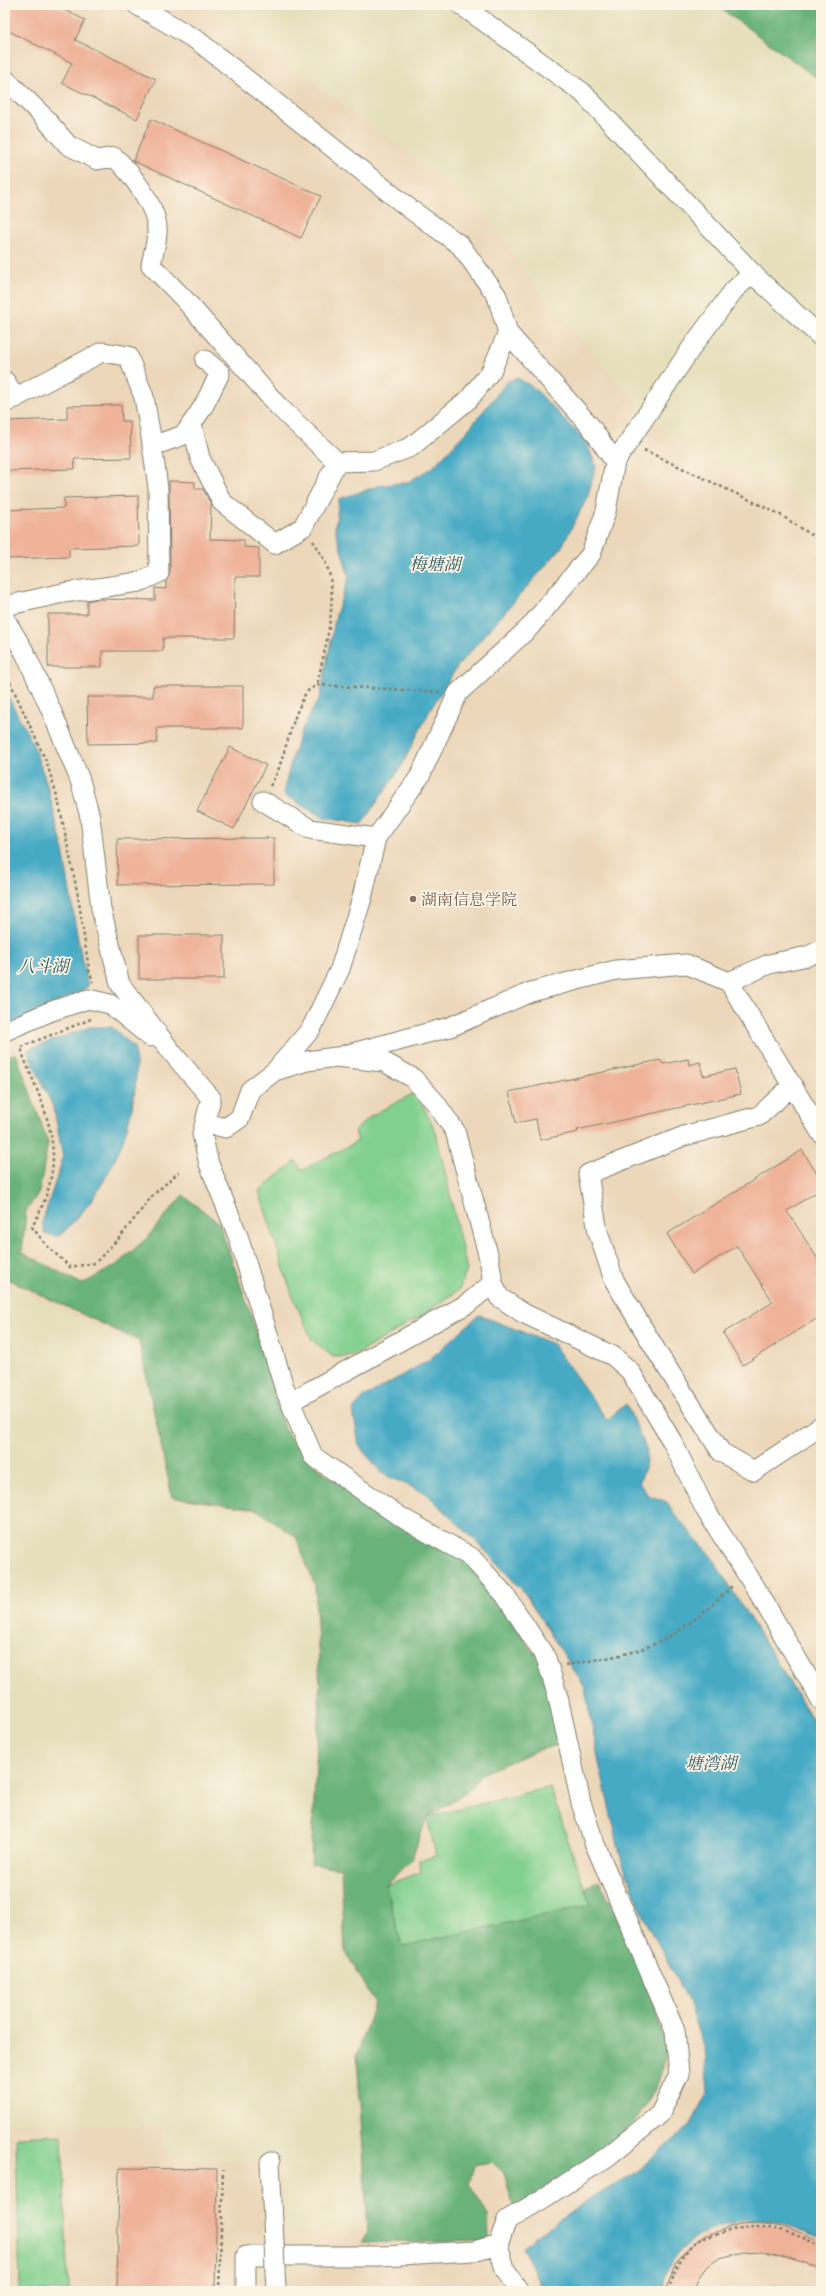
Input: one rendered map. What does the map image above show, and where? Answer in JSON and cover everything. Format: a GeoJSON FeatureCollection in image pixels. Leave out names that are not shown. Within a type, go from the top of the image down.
{"type":"FeatureCollection","features":[{"type":"Feature","properties":{"kind":"street"},"geometry":{"type":"LineString","coordinates":[[137,5],[198,41],[398,200],[460,245],[497,296],[508,333],[591,427],[615,462]]}},
{"type":"Feature","properties":{"kind":"street"},"geometry":{"type":"LineString","coordinates":[[461,5],[582,92],[753,274],[821,336]]}},
{"type":"Feature","properties":{"kind":"street"},"geometry":{"type":"LineString","coordinates":[[5,79],[42,115],[68,145],[97,160],[114,157],[125,166],[154,211],[157,228],[151,265],[190,305],[278,406],[337,462],[374,461],[412,447],[469,399],[491,371],[508,333]]}},
{"type":"Feature","properties":{"kind":"street"},"geometry":{"type":"LineString","coordinates":[[204,1123],[226,1128],[240,1118],[250,1090],[275,1071],[311,1029],[340,969],[362,898],[376,838],[420,776],[458,693],[529,628],[591,554],[606,511],[615,462],[694,344],[734,290],[753,274]]}},
{"type":"Feature","properties":{"kind":"street"},"geometry":{"type":"LineString","coordinates":[[5,381],[10,400],[102,352],[128,356],[144,397],[152,446],[158,488],[159,573],[139,582],[63,593],[5,606]]}},
{"type":"Feature","properties":{"kind":"street"},"geometry":{"type":"LineString","coordinates":[[152,446],[184,435],[203,407],[220,373],[204,360]]}},
{"type":"Feature","properties":{"kind":"street"},"geometry":{"type":"LineString","coordinates":[[192,424],[200,458],[222,502],[275,544],[303,527],[337,462]]}},
{"type":"Feature","properties":{"kind":"street"},"geometry":{"type":"LineString","coordinates":[[5,619],[24,652],[51,710],[80,780],[90,817],[101,909],[120,984],[174,1055],[211,1098],[202,1134],[209,1164],[238,1236],[266,1330],[290,1402],[313,1456],[399,1516],[472,1557],[505,1596],[546,1658],[558,1697],[581,1803],[594,1842],[676,2031],[680,2074],[660,2114],[607,2157],[507,2220],[498,2244],[505,2270],[519,2291]]}},
{"type":"Feature","properties":{"kind":"street"},"geometry":{"type":"LineString","coordinates":[[263,801],[310,829],[376,838]]}},
{"type":"Feature","properties":{"kind":"street"},"geometry":{"type":"LineString","coordinates":[[729,982],[769,964],[808,956],[821,950]]}},
{"type":"Feature","properties":{"kind":"street"},"geometry":{"type":"LineString","coordinates":[[275,1071],[307,1061],[336,1057],[361,1049],[450,1027],[531,992],[616,970],[686,964],[729,982],[821,1132]]}},
{"type":"Feature","properties":{"kind":"street"},"geometry":{"type":"LineString","coordinates":[[5,1031],[49,1012],[88,999],[110,1004],[174,1055]]}},
{"type":"Feature","properties":{"kind":"street"},"geometry":{"type":"LineString","coordinates":[[336,1057],[384,1062],[414,1078],[435,1102],[455,1131],[489,1258],[493,1283],[500,1297],[522,1312],[613,1356],[630,1371],[673,1443],[706,1509],[748,1575],[821,1700]]}},
{"type":"Feature","properties":{"kind":"street"},"geometry":{"type":"LineString","coordinates":[[793,1085],[759,1116],[684,1136],[588,1174],[598,1232],[614,1280],[660,1358],[721,1452],[754,1471],[821,1426]]}},
{"type":"Feature","properties":{"kind":"street"},"geometry":{"type":"LineString","coordinates":[[290,1402],[467,1304],[493,1283]]}},
{"type":"Feature","properties":{"kind":"street"},"geometry":{"type":"LineString","coordinates":[[270,2162],[276,2291]]}},
{"type":"Feature","properties":{"kind":"street"},"geometry":{"type":"LineString","coordinates":[[246,2291],[246,2256],[390,2255],[474,2251],[498,2244]]}},
{"type":"Feature","properties":{"kind":"path"},"geometry":{"type":"LineString","coordinates":[[628,442],[779,514],[821,541]]}},
{"type":"Feature","properties":{"kind":"path"},"geometry":{"type":"LineString","coordinates":[[303,527],[322,554],[330,577],[331,610],[317,685]]}},
{"type":"Feature","properties":{"kind":"path"},"geometry":{"type":"LineString","coordinates":[[5,671],[46,762],[58,799],[78,896],[89,970],[101,1002],[96,1017],[21,1047],[52,1130],[54,1155],[51,1177],[41,1211],[32,1226],[47,1246],[70,1267],[95,1263],[120,1238],[153,1195],[180,1172]]}},
{"type":"Feature","properties":{"kind":"path"},"geometry":{"type":"LineString","coordinates":[[263,801],[278,771],[296,714],[306,692],[317,685],[458,693]]}},
{"type":"Feature","properties":{"kind":"path"},"geometry":{"type":"LineString","coordinates":[[549,1668],[636,1651],[667,1638],[717,1603],[733,1586],[748,1575]]}},
{"type":"Feature","properties":{"kind":"path"},"geometry":{"type":"LineString","coordinates":[[219,2291],[223,2170]]}},
{"type":"Feature","properties":{"kind":"path"},"geometry":{"type":"LineString","coordinates":[[668,2291],[677,2265],[697,2241],[739,2227],[770,2227],[795,2233],[821,2246]]}},
{"type":"Feature","properties":{"kind":"path"},"geometry":{"type":"LineString","coordinates":[[749,2291],[776,2287],[797,2291]]}},
{"type":"Feature","properties":{"kind":"shaded area","name":"湖南信息学院"},"geometry":{"type":"Polygon","coordinates":[[[5,5],[205,5],[400,147],[484,212],[536,287],[613,377],[678,444],[786,489],[821,514],[821,2291],[5,2291],[5,2122],[162,2127],[164,2157],[282,2162],[283,2233],[365,2230],[354,2052],[371,2003],[342,1952],[338,1870],[308,1867],[317,1685],[311,1588],[293,1538],[255,1512],[170,1500],[136,1343],[5,1284],[5,5]],[[335,2265],[257,2268],[257,2274],[335,2265]]]}},
{"type":"Feature","properties":{"kind":"green space"},"geometry":{"type":"Polygon","coordinates":[[[716,5],[821,5],[821,81],[716,5]]]}},
{"type":"Feature","properties":{"kind":"green space"},"geometry":{"type":"Polygon","coordinates":[[[16,1053],[48,1143],[39,1192],[26,1211],[22,1252],[82,1284],[115,1266],[146,1239],[183,1195],[219,1223],[252,1318],[284,1429],[311,1462],[362,1503],[473,1564],[546,1670],[564,1744],[538,1750],[483,1773],[469,1790],[427,1817],[412,1858],[386,1885],[402,1946],[590,1905],[585,1887],[599,1880],[652,1989],[666,2055],[657,2086],[635,2122],[576,2171],[514,2209],[504,2173],[492,2162],[474,2165],[469,2184],[488,2215],[489,2240],[362,2242],[368,2231],[357,2054],[375,2002],[345,1951],[341,1868],[311,1864],[320,1684],[315,1586],[296,1537],[256,1509],[172,1497],[139,1341],[5,1278],[5,1057],[16,1053]]]}},
{"type":"Feature","properties":{"kind":"green space"},"geometry":{"type":"Polygon","coordinates":[[[416,1092],[436,1132],[467,1270],[459,1290],[421,1316],[354,1356],[333,1357],[312,1340],[292,1295],[259,1191],[296,1161],[302,1170],[358,1141],[355,1131],[371,1116],[416,1092]]]}},
{"type":"Feature","properties":{"kind":"green space"},"geometry":{"type":"Polygon","coordinates":[[[550,1787],[590,1905],[402,1947],[386,1885],[421,1872],[419,1860],[436,1856],[427,1817],[550,1787]]]}},
{"type":"Feature","properties":{"kind":"green space"},"geometry":{"type":"Polygon","coordinates":[[[62,2135],[68,2291],[20,2291],[16,2137],[62,2135]]]}},
{"type":"Feature","properties":{"kind":"water","name":"梅塘湖"},"geometry":{"type":"Polygon","coordinates":[[[517,378],[533,387],[586,442],[596,466],[587,498],[561,548],[457,667],[430,710],[401,767],[362,824],[324,818],[283,794],[292,758],[302,729],[320,697],[336,615],[349,577],[335,529],[339,499],[378,486],[408,482],[433,467],[467,431],[508,381],[517,378]]]}},
{"type":"Feature","properties":{"kind":"water","name":"八斗湖"},"geometry":{"type":"Polygon","coordinates":[[[5,691],[32,742],[46,781],[62,844],[78,940],[88,986],[80,992],[5,1026],[5,691]]]}},
{"type":"Feature","properties":{"kind":"water"},"geometry":{"type":"Polygon","coordinates":[[[90,1027],[112,1027],[134,1047],[136,1072],[134,1097],[122,1141],[102,1184],[75,1221],[59,1236],[45,1234],[42,1223],[63,1158],[54,1109],[27,1050],[90,1027]]]}},
{"type":"Feature","properties":{"kind":"water","name":"塘湾湖"},"geometry":{"type":"Polygon","coordinates":[[[479,1315],[553,1344],[607,1420],[626,1404],[647,1450],[645,1468],[639,1483],[648,1495],[667,1502],[673,1512],[711,1556],[821,1733],[821,2238],[781,2223],[765,2220],[749,2220],[717,2227],[702,2234],[689,2243],[678,2254],[669,2267],[662,2291],[544,2291],[522,2246],[587,2201],[638,2171],[690,2126],[708,2092],[704,2049],[686,1996],[645,1919],[622,1862],[599,1763],[585,1688],[524,1592],[476,1541],[427,1494],[383,1474],[359,1446],[353,1410],[364,1397],[429,1360],[479,1315]]]}},
{"type":"Feature","properties":{"kind":"building"},"geometry":{"type":"Polygon","coordinates":[[[5,5],[54,5],[85,20],[75,40],[156,79],[137,119],[62,83],[72,63],[5,29],[5,5]]]}},
{"type":"Feature","properties":{"kind":"building"},"geometry":{"type":"Polygon","coordinates":[[[151,119],[321,196],[301,238],[133,161],[151,119]]]}},
{"type":"Feature","properties":{"kind":"building"},"geometry":{"type":"Polygon","coordinates":[[[121,405],[122,421],[130,421],[131,458],[74,459],[75,469],[5,471],[5,421],[67,419],[67,406],[121,405]]]}},
{"type":"Feature","properties":{"kind":"building"},"geometry":{"type":"Polygon","coordinates":[[[169,481],[195,482],[195,489],[203,489],[211,504],[210,539],[244,540],[244,547],[259,548],[259,577],[235,577],[234,638],[163,638],[163,651],[102,651],[102,667],[48,667],[48,614],[87,614],[87,601],[96,599],[155,600],[155,588],[166,589],[166,581],[170,573],[169,481]]]}},
{"type":"Feature","properties":{"kind":"building"},"geometry":{"type":"Polygon","coordinates":[[[138,496],[139,546],[69,548],[69,557],[5,559],[5,510],[64,508],[64,498],[138,496]]]}},
{"type":"Feature","properties":{"kind":"building"},"geometry":{"type":"Polygon","coordinates":[[[153,686],[243,686],[243,728],[157,728],[157,743],[88,744],[87,697],[153,697],[153,686]]]}},
{"type":"Feature","properties":{"kind":"building"},"geometry":{"type":"Polygon","coordinates":[[[230,747],[266,765],[234,829],[197,811],[230,747]]]}},
{"type":"Feature","properties":{"kind":"building"},"geometry":{"type":"Polygon","coordinates":[[[274,838],[274,884],[118,885],[117,839],[274,838]]]}},
{"type":"Feature","properties":{"kind":"building"},"geometry":{"type":"Polygon","coordinates":[[[139,935],[224,935],[224,979],[139,979],[139,935]]]}},
{"type":"Feature","properties":{"kind":"building"},"geometry":{"type":"Polygon","coordinates":[[[688,1059],[689,1065],[700,1062],[703,1076],[735,1069],[741,1094],[577,1130],[578,1132],[540,1140],[536,1119],[516,1123],[509,1092],[660,1060],[663,1064],[688,1059]]]}},
{"type":"Feature","properties":{"kind":"building"},"geometry":{"type":"Polygon","coordinates":[[[802,1150],[821,1180],[821,1189],[787,1211],[821,1264],[821,1316],[743,1365],[723,1333],[773,1302],[737,1246],[692,1274],[667,1234],[802,1150]]]}},
{"type":"Feature","properties":{"kind":"building"},"geometry":{"type":"Polygon","coordinates":[[[119,2168],[217,2169],[215,2291],[117,2291],[119,2168]]]}},
{"type":"Feature","properties":{"kind":"building"},"geometry":{"type":"Polygon","coordinates":[[[758,2223],[789,2228],[821,2241],[821,2270],[803,2262],[762,2251],[743,2252],[720,2258],[707,2266],[699,2277],[693,2291],[665,2291],[678,2260],[689,2247],[704,2236],[739,2224],[758,2223]]]}},
{"type":"Feature","properties":{"kind":"place","name":"湖南信息学院"},"geometry":{"type":"Point","coordinates":[413,899]}}]}
